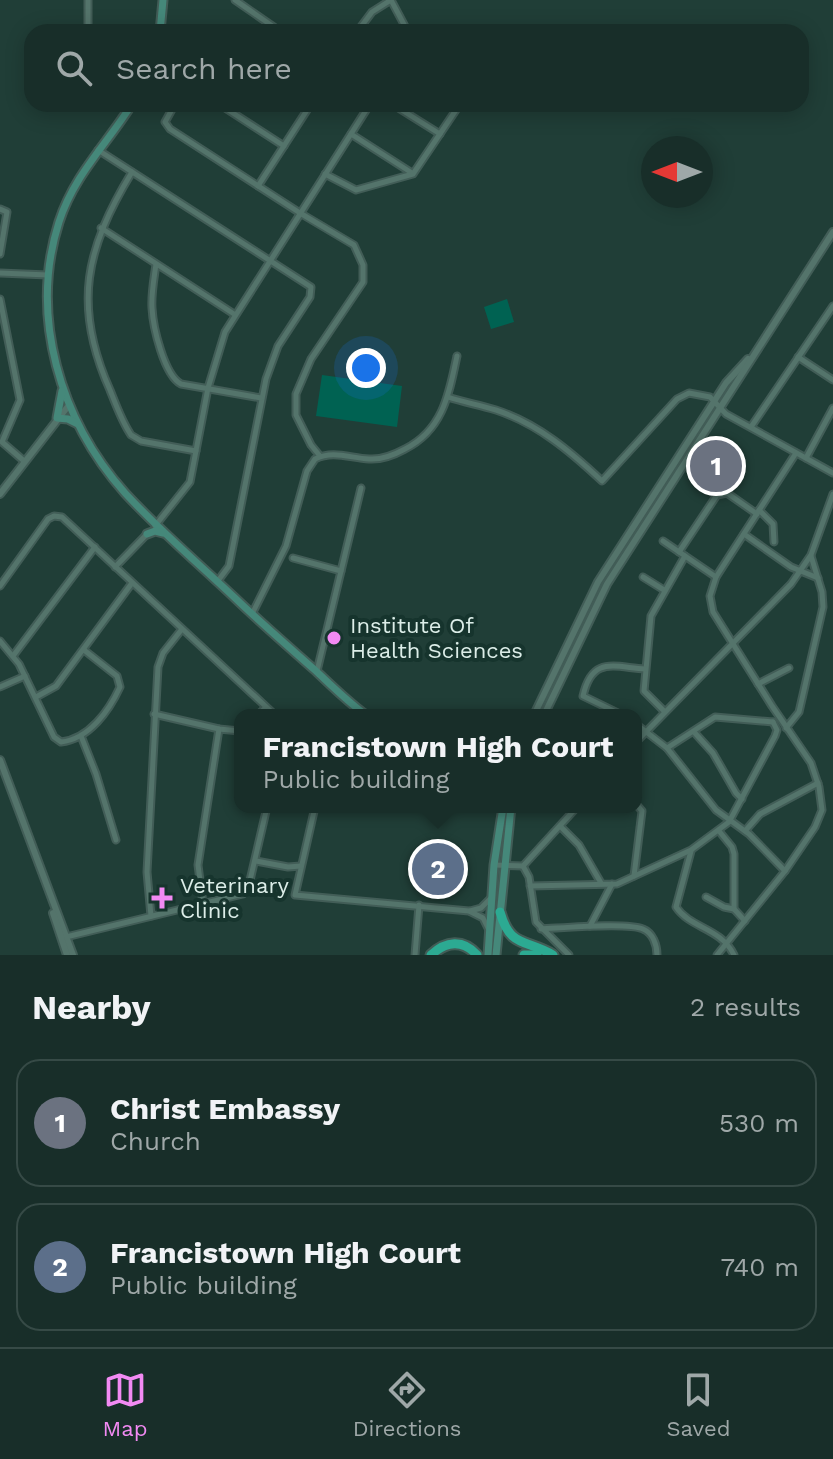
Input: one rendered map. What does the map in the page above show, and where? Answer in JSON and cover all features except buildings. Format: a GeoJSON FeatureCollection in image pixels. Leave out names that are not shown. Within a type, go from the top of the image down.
{"type":"FeatureCollection","features":[{"type":"Feature","properties":{"kind":"highway"},"geometry":{"type":"LineString","coordinates":[[500,912],[512,938],[553,955]]}},
{"type":"Feature","properties":{"kind":"highway"},"geometry":{"type":"LineString","coordinates":[[431,955],[439,948],[454,943],[468,946],[477,955]]}},
{"type":"Feature","properties":{"kind":"highway"},"geometry":{"type":"LineString","coordinates":[[524,955],[537,955]]}},
{"type":"Feature","properties":{"kind":"main road"},"geometry":{"type":"LineString","coordinates":[[161,24],[163,0]]}},
{"type":"Feature","properties":{"kind":"main road"},"geometry":{"type":"LineString","coordinates":[[126,112],[97,149],[65,204],[55,234],[48,275],[48,329],[69,405],[78,425],[111,476],[156,525],[358,709]]}},
{"type":"Feature","properties":{"kind":"main road"},"geometry":{"type":"LineString","coordinates":[[62,385],[57,418],[68,419],[78,425]]}},
{"type":"Feature","properties":{"kind":"main road"},"geometry":{"type":"LineString","coordinates":[[147,534],[155,531],[165,533]]}},
{"type":"Feature","properties":{"kind":"main road"},"geometry":{"type":"LineString","coordinates":[[492,954],[489,930],[501,813]]}},
{"type":"Feature","properties":{"kind":"main road"},"geometry":{"type":"LineString","coordinates":[[492,954],[500,912],[510,813]]}},
{"type":"Feature","properties":{"kind":"street"},"geometry":{"type":"LineString","coordinates":[[88,0],[88,24]]}},
{"type":"Feature","properties":{"kind":"street"},"geometry":{"type":"LineString","coordinates":[[235,0],[270,24]]}},
{"type":"Feature","properties":{"kind":"street"},"geometry":{"type":"LineString","coordinates":[[363,24],[372,12],[391,0],[404,24]]}},
{"type":"Feature","properties":{"kind":"street"},"geometry":{"type":"LineString","coordinates":[[170,112],[165,122],[170,129],[354,245],[364,271],[363,282],[311,359],[296,394],[296,415],[320,456]]}},
{"type":"Feature","properties":{"kind":"street"},"geometry":{"type":"LineString","coordinates":[[231,112],[284,146]]}},
{"type":"Feature","properties":{"kind":"street"},"geometry":{"type":"LineString","coordinates":[[258,186],[304,112]]}},
{"type":"Feature","properties":{"kind":"street"},"geometry":{"type":"LineString","coordinates":[[115,567],[188,487],[208,388],[220,344],[234,314],[365,112]]}},
{"type":"Feature","properties":{"kind":"street"},"geometry":{"type":"LineString","coordinates":[[405,112],[440,134]]}},
{"type":"Feature","properties":{"kind":"street"},"geometry":{"type":"LineString","coordinates":[[325,174],[356,190],[413,174],[455,112]]}},
{"type":"Feature","properties":{"kind":"street"},"geometry":{"type":"LineString","coordinates":[[351,134],[413,174]]}},
{"type":"Feature","properties":{"kind":"street"},"geometry":{"type":"LineString","coordinates":[[97,149],[270,259],[308,285],[311,293],[278,346],[261,398],[229,566],[217,582]]}},
{"type":"Feature","properties":{"kind":"street"},"geometry":{"type":"LineString","coordinates":[[132,172],[101,228],[91,263],[88,293],[92,338],[100,369],[131,435],[141,441],[196,451]]}},
{"type":"Feature","properties":{"kind":"street"},"geometry":{"type":"LineString","coordinates":[[0,209],[7,213],[0,254]]}},
{"type":"Feature","properties":{"kind":"street"},"geometry":{"type":"LineString","coordinates":[[101,228],[234,314]]}},
{"type":"Feature","properties":{"kind":"street"},"geometry":{"type":"LineString","coordinates":[[547,709],[607,584],[717,403],[726,383],[753,354],[833,232]]}},
{"type":"Feature","properties":{"kind":"street"},"geometry":{"type":"LineString","coordinates":[[156,264],[153,317],[171,375],[181,384],[261,398]]}},
{"type":"Feature","properties":{"kind":"street"},"geometry":{"type":"LineString","coordinates":[[0,273],[48,275]]}},
{"type":"Feature","properties":{"kind":"street"},"geometry":{"type":"LineString","coordinates":[[0,301],[20,400],[2,442],[24,461]]}},
{"type":"Feature","properties":{"kind":"street"},"geometry":{"type":"LineString","coordinates":[[751,427],[830,315],[833,306]]}},
{"type":"Feature","properties":{"kind":"street"},"geometry":{"type":"LineString","coordinates":[[252,614],[286,546],[310,464],[320,456],[333,454],[375,459],[399,452],[417,442],[433,428],[448,397],[457,356],[452,379]]}},
{"type":"Feature","properties":{"kind":"street"},"geometry":{"type":"LineString","coordinates":[[798,357],[833,380]]}},
{"type":"Feature","properties":{"kind":"street"},"geometry":{"type":"LineString","coordinates":[[448,397],[464,398],[543,432],[565,446],[602,481],[640,437],[682,396],[694,393],[717,403],[726,414],[833,473]]}},
{"type":"Feature","properties":{"kind":"street"},"geometry":{"type":"LineString","coordinates":[[537,709],[598,582],[717,403]]}},
{"type":"Feature","properties":{"kind":"street"},"geometry":{"type":"LineString","coordinates":[[0,494],[69,405]]}},
{"type":"Feature","properties":{"kind":"street"},"geometry":{"type":"LineString","coordinates":[[806,458],[833,408]]}},
{"type":"Feature","properties":{"kind":"street"},"geometry":{"type":"LineString","coordinates":[[717,955],[785,871],[819,818],[821,798],[811,763],[713,612],[711,603],[716,577],[796,453]]}},
{"type":"Feature","properties":{"kind":"street"},"geometry":{"type":"LineString","coordinates":[[316,671],[361,488]]}},
{"type":"Feature","properties":{"kind":"street"},"geometry":{"type":"LineString","coordinates":[[664,711],[644,691],[651,616],[682,554],[717,495],[727,493],[773,524],[774,542]]}},
{"type":"Feature","properties":{"kind":"street"},"geometry":{"type":"LineString","coordinates":[[642,735],[801,571],[811,555],[833,494]]}},
{"type":"Feature","properties":{"kind":"street"},"geometry":{"type":"LineString","coordinates":[[0,586],[50,517],[62,517],[268,709]]}},
{"type":"Feature","properties":{"kind":"street"},"geometry":{"type":"LineString","coordinates":[[744,534],[801,571],[818,578]]}},
{"type":"Feature","properties":{"kind":"street"},"geometry":{"type":"LineString","coordinates":[[663,541],[716,577]]}},
{"type":"Feature","properties":{"kind":"street"},"geometry":{"type":"LineString","coordinates":[[13,656],[95,547]]}},
{"type":"Feature","properties":{"kind":"street"},"geometry":{"type":"LineString","coordinates":[[784,725],[799,712],[823,607],[811,555]]}},
{"type":"Feature","properties":{"kind":"street"},"geometry":{"type":"LineString","coordinates":[[293,558],[341,571]]}},
{"type":"Feature","properties":{"kind":"street"},"geometry":{"type":"LineString","coordinates":[[643,577],[664,590]]}},
{"type":"Feature","properties":{"kind":"street"},"geometry":{"type":"LineString","coordinates":[[36,697],[56,686],[132,583]]}},
{"type":"Feature","properties":{"kind":"street"},"geometry":{"type":"LineString","coordinates":[[151,916],[147,872],[154,714],[160,659],[182,628]]}},
{"type":"Feature","properties":{"kind":"street"},"geometry":{"type":"LineString","coordinates":[[0,641],[25,676],[56,740],[65,742],[81,736],[104,714],[120,683],[117,676],[84,650]]}},
{"type":"Feature","properties":{"kind":"street"},"geometry":{"type":"LineString","coordinates":[[610,709],[583,696],[593,671],[601,667],[645,669]]}},
{"type":"Feature","properties":{"kind":"street"},"geometry":{"type":"LineString","coordinates":[[758,684],[789,668]]}},
{"type":"Feature","properties":{"kind":"street"},"geometry":{"type":"LineString","coordinates":[[0,687],[25,676]]}},
{"type":"Feature","properties":{"kind":"street"},"geometry":{"type":"LineString","coordinates":[[154,714],[234,730]]}},
{"type":"Feature","properties":{"kind":"street"},"geometry":{"type":"LineString","coordinates":[[667,748],[715,717],[784,725]]}},
{"type":"Feature","properties":{"kind":"street"},"geometry":{"type":"LineString","coordinates":[[530,886],[612,884],[691,850],[729,822],[775,736],[777,730],[773,722]]}},
{"type":"Feature","properties":{"kind":"street"},"geometry":{"type":"LineString","coordinates":[[642,728],[667,748],[705,799],[729,822],[745,831],[785,871]]}},
{"type":"Feature","properties":{"kind":"street"},"geometry":{"type":"LineString","coordinates":[[203,904],[198,865],[219,729]]}},
{"type":"Feature","properties":{"kind":"street"},"geometry":{"type":"LineString","coordinates":[[694,732],[713,753],[742,799]]}},
{"type":"Feature","properties":{"kind":"street"},"geometry":{"type":"LineString","coordinates":[[81,736],[116,840]]}},
{"type":"Feature","properties":{"kind":"street"},"geometry":{"type":"LineString","coordinates":[[0,760],[64,938],[73,955]]}},
{"type":"Feature","properties":{"kind":"street"},"geometry":{"type":"LineString","coordinates":[[745,831],[760,814],[818,783]]}},
{"type":"Feature","properties":{"kind":"street"},"geometry":{"type":"LineString","coordinates":[[64,938],[243,894],[248,889],[256,861],[266,813]]}},
{"type":"Feature","properties":{"kind":"street"},"geometry":{"type":"LineString","coordinates":[[314,813],[295,895],[469,911],[483,918],[489,930]]}},
{"type":"Feature","properties":{"kind":"street"},"geometry":{"type":"LineString","coordinates":[[494,865],[523,866],[572,813]]}},
{"type":"Feature","properties":{"kind":"street"},"geometry":{"type":"LineString","coordinates":[[634,876],[642,813]]}},
{"type":"Feature","properties":{"kind":"street"},"geometry":{"type":"LineString","coordinates":[[560,826],[579,845],[601,883]]}},
{"type":"Feature","properties":{"kind":"street"},"geometry":{"type":"LineString","coordinates":[[719,831],[734,854],[734,909]]}},
{"type":"Feature","properties":{"kind":"street"},"geometry":{"type":"LineString","coordinates":[[691,850],[676,907],[684,916],[728,943],[734,955]]}},
{"type":"Feature","properties":{"kind":"street"},"geometry":{"type":"LineString","coordinates":[[256,861],[288,867],[301,866]]}},
{"type":"Feature","properties":{"kind":"street"},"geometry":{"type":"LineString","coordinates":[[523,866],[530,886],[533,911],[541,929],[569,955]]}},
{"type":"Feature","properties":{"kind":"street"},"geometry":{"type":"LineString","coordinates":[[590,926],[612,884]]}},
{"type":"Feature","properties":{"kind":"street"},"geometry":{"type":"LineString","coordinates":[[706,897],[734,909],[745,921]]}},
{"type":"Feature","properties":{"kind":"street"},"geometry":{"type":"LineString","coordinates":[[469,911],[481,908],[491,898]]}},
{"type":"Feature","properties":{"kind":"street"},"geometry":{"type":"LineString","coordinates":[[415,955],[419,905]]}},
{"type":"Feature","properties":{"kind":"street"},"geometry":{"type":"LineString","coordinates":[[541,929],[590,926],[644,929],[655,942],[657,955]]}},
{"type":"Feature","properties":{"kind":"street"},"geometry":{"type":"LineString","coordinates":[[64,938],[67,955]]}},
{"type":"Feature","properties":{"kind":"green space"},"geometry":{"type":"Polygon","coordinates":[[[507,299],[514,322],[491,329],[484,307],[507,299]]]}},
{"type":"Feature","properties":{"kind":"green space"},"geometry":{"type":"Polygon","coordinates":[[[322,375],[402,386],[397,427],[316,416],[322,375]]]}},
{"type":"Feature","properties":{"kind":"place","name":"Christ Embassy"},"geometry":{"type":"Point","coordinates":[716,466]}},
{"type":"Feature","properties":{"kind":"place","name":"Institute Of Health Sciences"},"geometry":{"type":"Point","coordinates":[334,638]}},
{"type":"Feature","properties":{"kind":"place","name":"Francistown High Court"},"geometry":{"type":"Point","coordinates":[438,869]}},
{"type":"Feature","properties":{"kind":"place","name":"Veterinary Clinic"},"geometry":{"type":"Point","coordinates":[162,898]}}]}
